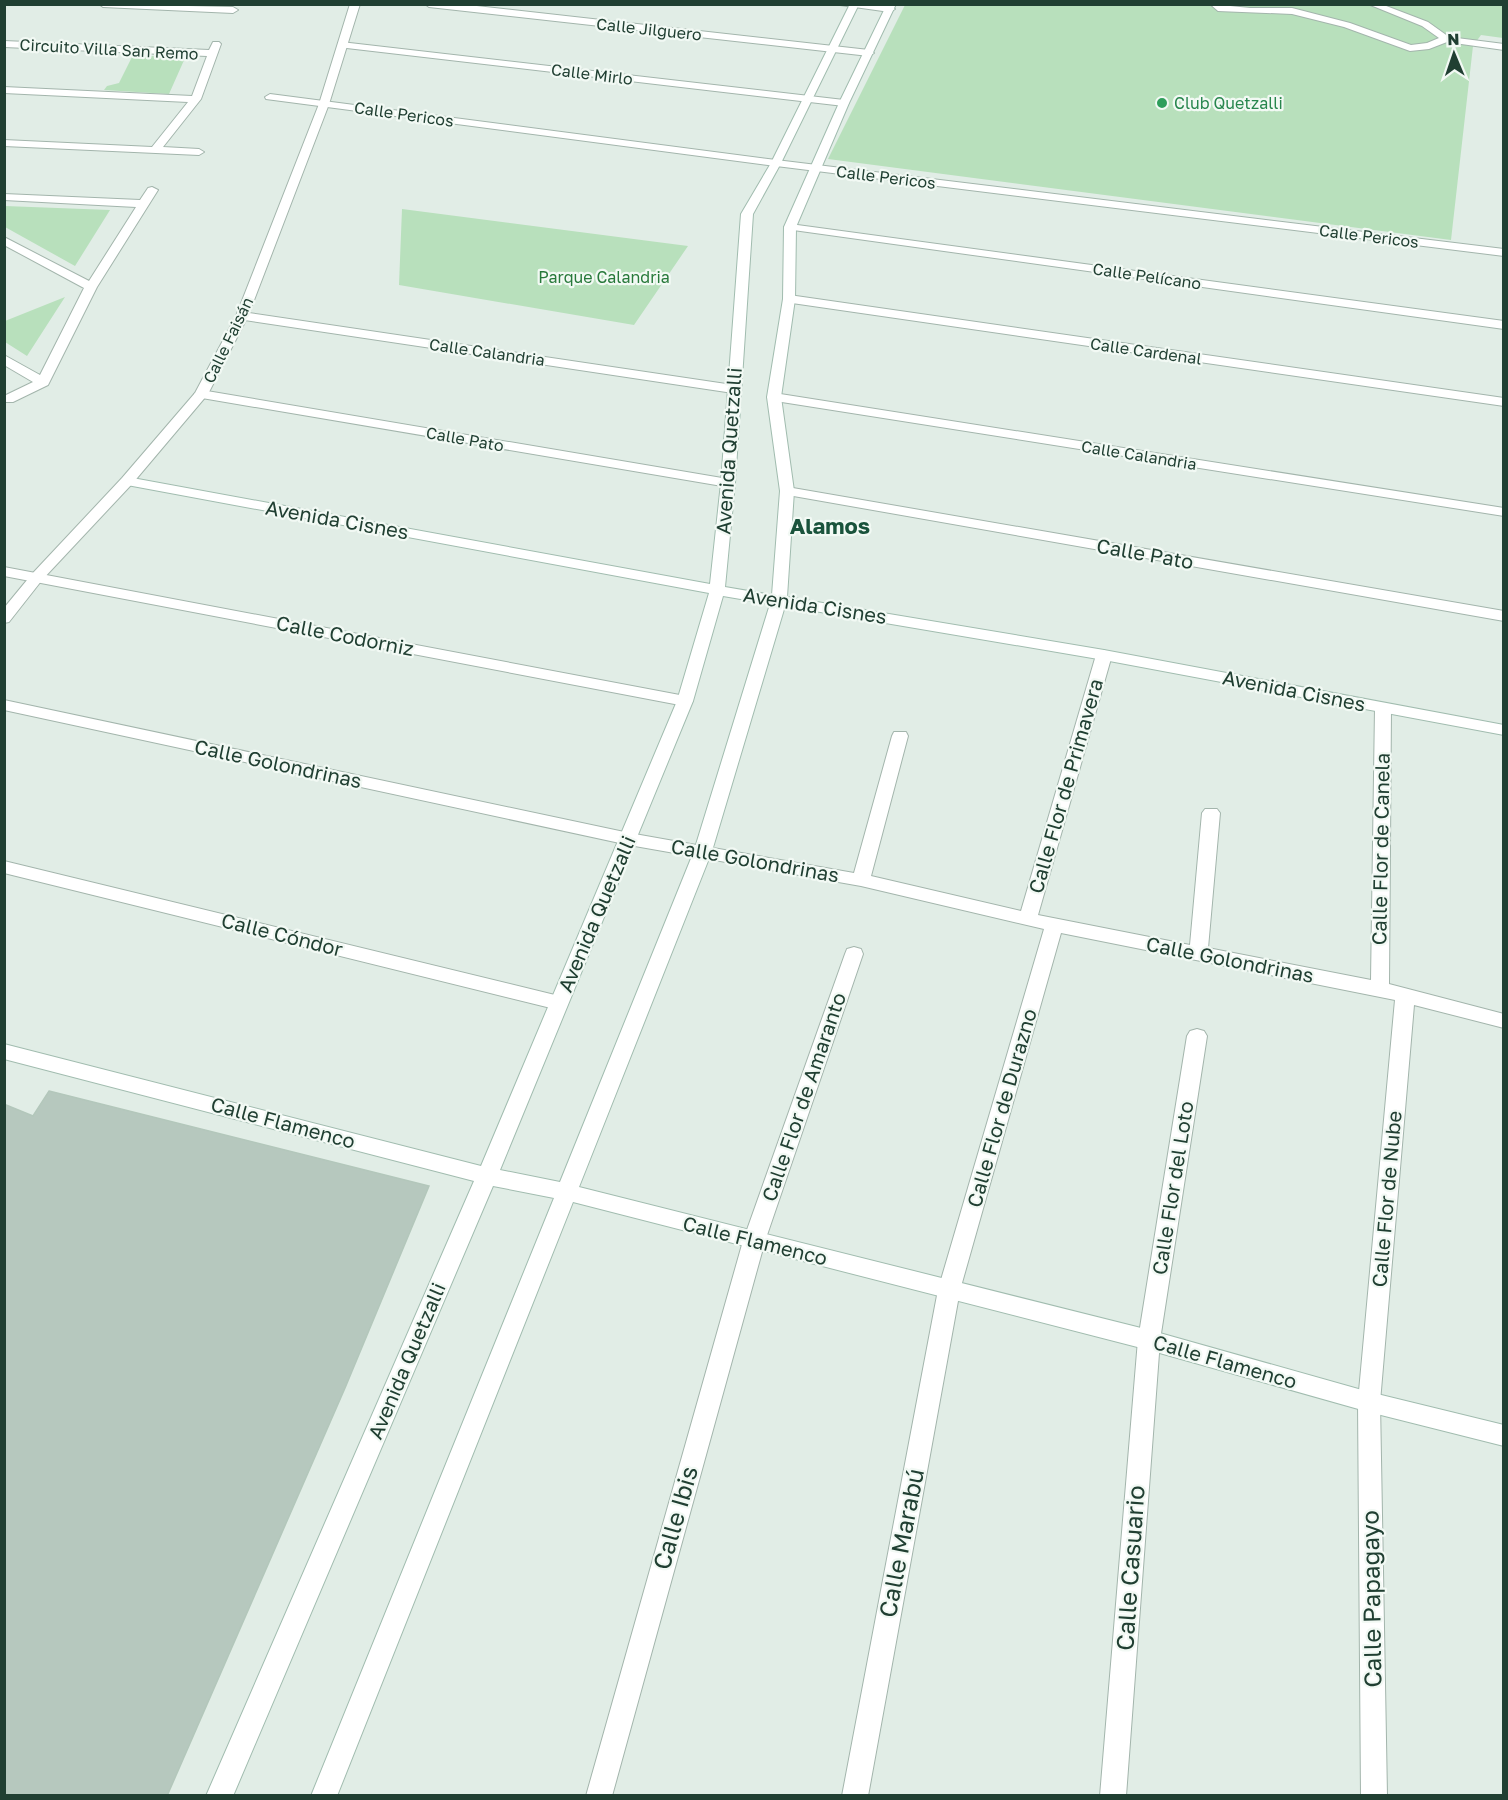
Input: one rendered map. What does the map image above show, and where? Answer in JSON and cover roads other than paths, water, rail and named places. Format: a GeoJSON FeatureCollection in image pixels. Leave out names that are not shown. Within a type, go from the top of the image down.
{"type":"FeatureCollection","features":[{"type":"Feature","properties":{"kind":"street","name":"Calle Faisán"},"geometry":{"type":"LineString","coordinates":[[4,619],[37,577],[127,481],[201,394],[242,316],[324,104],[340,45],[355,4]]}},
{"type":"Feature","properties":{"kind":"street","name":"Calle Jilguero"},"geometry":{"type":"LineString","coordinates":[[429,4],[869,53]]}},
{"type":"Feature","properties":{"kind":"street"},"geometry":{"type":"LineString","coordinates":[[104,5],[234,7],[228,21]]}},
{"type":"Feature","properties":{"kind":"street","name":"Avenida Quetzalli"},"geometry":{"type":"LineString","coordinates":[[219,1796],[488,1176],[685,701],[717,590],[728,483],[747,214],[776,164],[807,98],[834,49],[849,5]]}},
{"type":"Feature","properties":{"kind":"street"},"geometry":{"type":"LineString","coordinates":[[849,5],[891,7]]}},
{"type":"Feature","properties":{"kind":"street","name":"Avenida Quetzalli"},"geometry":{"type":"LineString","coordinates":[[324,1796],[703,851],[779,600],[787,491],[774,397],[789,299],[790,227],[814,168],[891,7]]}},
{"type":"Feature","properties":{"kind":"street","name":"Circuito Villa San Remo"},"geometry":{"type":"LineString","coordinates":[[4,44],[215,48],[196,99],[155,150]]}},
{"type":"Feature","properties":{"kind":"street","name":"Calle Mirlo"},"geometry":{"type":"LineString","coordinates":[[340,45],[844,103]]}},
{"type":"Feature","properties":{"kind":"street"},"geometry":{"type":"LineString","coordinates":[[4,90],[196,99]]}},
{"type":"Feature","properties":{"kind":"street","name":"Calle Pericos"},"geometry":{"type":"LineString","coordinates":[[270,97],[776,164],[1503,253]]}},
{"type":"Feature","properties":{"kind":"street"},"geometry":{"type":"LineString","coordinates":[[4,143],[199,152]]}},
{"type":"Feature","properties":{"kind":"street"},"geometry":{"type":"LineString","coordinates":[[8,399],[43,382],[91,287],[152,190]]}},
{"type":"Feature","properties":{"kind":"street"},"geometry":{"type":"LineString","coordinates":[[4,197],[143,204]]}},
{"type":"Feature","properties":{"kind":"street","name":"Calle Pelícano"},"geometry":{"type":"LineString","coordinates":[[790,227],[1503,325]]}},
{"type":"Feature","properties":{"kind":"street"},"geometry":{"type":"LineString","coordinates":[[4,240],[91,287]]}},
{"type":"Feature","properties":{"kind":"street","name":"Calle Cardenal"},"geometry":{"type":"LineString","coordinates":[[789,299],[1503,402]]}},
{"type":"Feature","properties":{"kind":"street","name":"Calle Calandria"},"geometry":{"type":"LineString","coordinates":[[242,316],[733,388]]}},
{"type":"Feature","properties":{"kind":"street"},"geometry":{"type":"LineString","coordinates":[[4,359],[43,382]]}},
{"type":"Feature","properties":{"kind":"street","name":"Calle Pato"},"geometry":{"type":"LineString","coordinates":[[201,394],[728,483]]}},
{"type":"Feature","properties":{"kind":"street","name":"Calle Calandria"},"geometry":{"type":"LineString","coordinates":[[774,397],[1503,512]]}},
{"type":"Feature","properties":{"kind":"street","name":"Avenida Cisnes"},"geometry":{"type":"LineString","coordinates":[[127,481],[717,590],[1104,654],[1503,730]]}},
{"type":"Feature","properties":{"kind":"street","name":"Calle Pato"},"geometry":{"type":"LineString","coordinates":[[787,491],[1503,616]]}},
{"type":"Feature","properties":{"kind":"street","name":"Calle Codorniz"},"geometry":{"type":"LineString","coordinates":[[4,571],[685,701]]}},
{"type":"Feature","properties":{"kind":"street","name":"Calle Flor de Primavera"},"geometry":{"type":"LineString","coordinates":[[1028,918],[1104,654]]}},
{"type":"Feature","properties":{"kind":"street","name":"Calle Golondrinas"},"geometry":{"type":"LineString","coordinates":[[4,705],[629,839],[861,880],[1054,925],[1380,989],[1503,1021]]}},
{"type":"Feature","properties":{"kind":"street","name":"Calle Flor de Canela"},"geometry":{"type":"LineString","coordinates":[[1380,989],[1383,708]]}},
{"type":"Feature","properties":{"kind":"street"},"geometry":{"type":"LineString","coordinates":[[861,880],[900,736]]}},
{"type":"Feature","properties":{"kind":"street"},"geometry":{"type":"LineString","coordinates":[[1198,953],[1211,813]]}},
{"type":"Feature","properties":{"kind":"street","name":"Calle Cóndor"},"geometry":{"type":"LineString","coordinates":[[4,867],[558,1003]]}},
{"type":"Feature","properties":{"kind":"street","name":"Calle Flor de Durazno"},"geometry":{"type":"LineString","coordinates":[[949,1290],[1054,925]]}},
{"type":"Feature","properties":{"kind":"street","name":"Calle Flor de Amaranto"},"geometry":{"type":"LineString","coordinates":[[754,1241],[854,954]]}},
{"type":"Feature","properties":{"kind":"street","name":"Calle Flor de Nube"},"geometry":{"type":"LineString","coordinates":[[1369,1402],[1405,996]]}},
{"type":"Feature","properties":{"kind":"street","name":"Calle Flor del Loto"},"geometry":{"type":"LineString","coordinates":[[1149,1340],[1197,1036]]}},
{"type":"Feature","properties":{"kind":"street","name":"Calle Flamenco"},"geometry":{"type":"LineString","coordinates":[[4,1051],[488,1176],[567,1192],[1149,1340],[1369,1402],[1503,1436]]}},
{"type":"Feature","properties":{"kind":"street","name":"Calle Ibis"},"geometry":{"type":"LineString","coordinates":[[599,1796],[754,1241]]}},
{"type":"Feature","properties":{"kind":"street","name":"Calle Marabú"},"geometry":{"type":"LineString","coordinates":[[855,1796],[949,1290]]}},
{"type":"Feature","properties":{"kind":"street","name":"Calle Casuario"},"geometry":{"type":"LineString","coordinates":[[1113,1796],[1149,1340]]}},
{"type":"Feature","properties":{"kind":"street","name":"Calle Papagayo"},"geometry":{"type":"LineString","coordinates":[[1369,1402],[1374,1796]]}},
{"type":"Feature","properties":{"kind":"lane"},"geometry":{"type":"LineString","coordinates":[[1214,4],[1218,8],[1251,11],[1292,11],[1347,25],[1410,48],[1429,46],[1446,39]]}},
{"type":"Feature","properties":{"kind":"lane"},"geometry":{"type":"LineString","coordinates":[[1372,4],[1425,24],[1446,39],[1503,46]]}},
{"type":"Feature","properties":{"kind":"place","name":"Club Quetzalli"},"geometry":{"type":"Point","coordinates":[1162,103]}},
{"type":"Feature","properties":{"kind":"district","name":"Alamos"},"geometry":{"type":"Point","coordinates":[830,526]}},
{"type":"Feature","properties":{"kind":"park label","name":"Parque Calandria"},"geometry":{"type":"Point","coordinates":[604,277]}}]}
